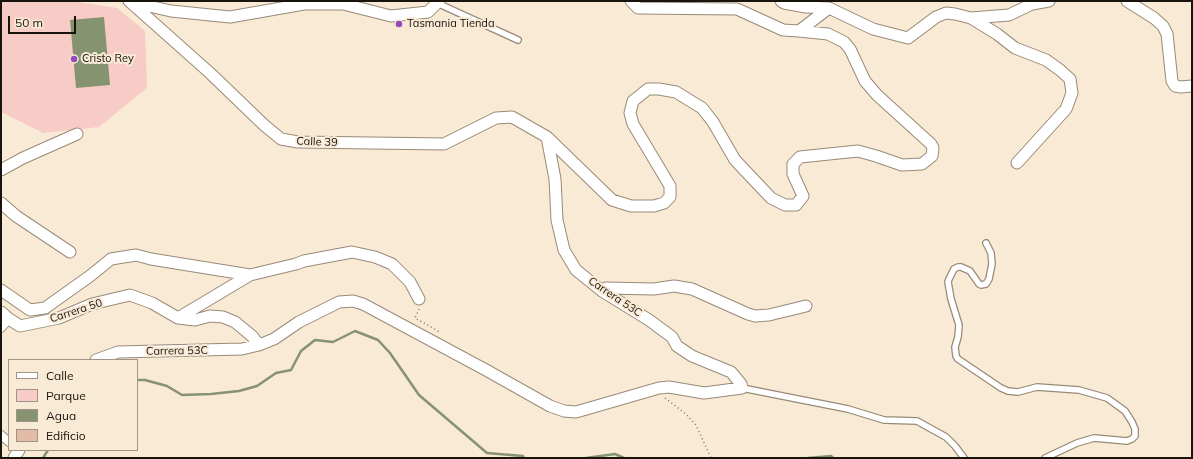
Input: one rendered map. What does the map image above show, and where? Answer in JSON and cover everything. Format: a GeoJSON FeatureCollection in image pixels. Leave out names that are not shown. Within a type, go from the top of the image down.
{"type":"FeatureCollection","features":[{"type":"Feature","properties":{"kind":"street"},"geometry":{"type":"LineString","coordinates":[[128,1],[171,11],[230,17],[304,4],[343,3],[390,16],[428,12],[438,2]]}},
{"type":"Feature","properties":{"kind":"street","name":"Calle 39"},"geometry":{"type":"LineString","coordinates":[[128,1],[210,73],[264,125],[281,139],[298,142],[444,144],[496,118],[512,117],[547,137],[612,200],[631,206],[654,206],[664,203],[670,197],[670,186],[633,124],[630,113],[633,101],[648,89],[659,89],[676,92],[702,108],[713,122],[735,160],[771,198],[785,205],[796,205],[803,196],[793,174],[793,164],[800,157],[858,151],[902,165],[922,164],[932,156],[933,148],[931,144],[877,95],[865,81],[850,49],[844,42],[828,34],[799,31]]}},
{"type":"Feature","properties":{"kind":"street"},"geometry":{"type":"LineString","coordinates":[[631,1],[638,8],[737,9],[783,30],[799,31],[828,8]]}},
{"type":"Feature","properties":{"kind":"street"},"geometry":{"type":"LineString","coordinates":[[781,1],[784,3],[806,7],[828,8],[874,29],[908,38],[936,17],[946,13],[956,14],[971,18],[1015,48],[1046,60],[1070,79],[1072,93],[1066,109],[1017,163]]}},
{"type":"Feature","properties":{"kind":"street"},"geometry":{"type":"LineString","coordinates":[[971,18],[1009,15],[1032,4],[1049,1]]}},
{"type":"Feature","properties":{"kind":"street"},"geometry":{"type":"LineString","coordinates":[[1127,1],[1154,18],[1163,26],[1168,34],[1172,81],[1175,86],[1192,86]]}},
{"type":"Feature","properties":{"kind":"street"},"geometry":{"type":"LineString","coordinates":[[1,170],[23,158],[76,134]]}},
{"type":"Feature","properties":{"kind":"street","name":"Carrera 53C"},"geometry":{"type":"LineString","coordinates":[[99,359],[118,352],[242,349],[259,345],[274,339],[299,322],[339,302],[353,301],[363,304],[442,346],[550,406],[564,411],[576,412],[659,388],[669,387],[704,393],[742,388],[741,384],[731,372],[692,356],[677,346],[672,337],[649,320],[602,291],[576,270],[564,250],[557,220],[555,179],[547,137]]}},
{"type":"Feature","properties":{"kind":"street"},"geometry":{"type":"LineString","coordinates":[[1,203],[16,216],[70,252]]}},
{"type":"Feature","properties":{"kind":"street"},"geometry":{"type":"LineString","coordinates":[[178,318],[250,275],[304,261],[352,252],[375,257],[392,264],[410,282],[420,299]]}},
{"type":"Feature","properties":{"kind":"street"},"geometry":{"type":"LineString","coordinates":[[1,290],[30,310],[45,308],[111,259],[136,255],[151,259],[250,275]]}},
{"type":"Feature","properties":{"kind":"street"},"geometry":{"type":"LineString","coordinates":[[602,291],[606,288],[654,289],[674,286],[692,289],[755,316],[769,315],[806,306]]}},
{"type":"Feature","properties":{"kind":"street","name":"Carrera 50"},"geometry":{"type":"LineString","coordinates":[[5,316],[20,326],[59,318],[92,304],[130,295],[152,303],[178,318],[195,320],[210,316],[223,317],[235,322],[252,336],[259,345]]}},
{"type":"Feature","properties":{"kind":"street"},"geometry":{"type":"LineString","coordinates":[[1,328],[5,316]]}},
{"type":"Feature","properties":{"kind":"lane"},"geometry":{"type":"LineString","coordinates":[[438,2],[518,40]]}},
{"type":"Feature","properties":{"kind":"lane"},"geometry":{"type":"LineString","coordinates":[[986,243],[991,253],[992,264],[989,279],[986,284],[979,284],[970,271],[961,267],[954,270],[948,279],[951,299],[959,325],[955,347],[955,352],[958,359],[1001,388],[1008,391],[1018,392],[1037,387],[1079,390],[1107,398],[1125,411],[1135,429],[1135,436],[1127,441],[1094,438],[1077,443],[1045,458]]}},
{"type":"Feature","properties":{"kind":"lane"},"geometry":{"type":"LineString","coordinates":[[742,388],[848,409],[884,420],[917,421],[946,437],[964,458]]}},
{"type":"Feature","properties":{"kind":"path"},"geometry":{"type":"LineString","coordinates":[[420,299],[419,310],[415,318],[438,331],[442,346]]}},
{"type":"Feature","properties":{"kind":"path"},"geometry":{"type":"LineString","coordinates":[[659,388],[663,396],[686,414],[696,425],[711,458]]}},
{"type":"Feature","properties":{"kind":"green space","name":"Cristo Rey"},"geometry":{"type":"Polygon","coordinates":[[[1,1],[72,1],[117,8],[145,31],[147,88],[99,127],[43,133],[1,112],[1,1]]]}},
{"type":"Feature","properties":{"kind":"water"},"geometry":{"type":"Polygon","coordinates":[[[104,17],[110,85],[76,88],[70,20],[104,17]]]}},
{"type":"Feature","properties":{"kind":"building","name":"Tasmania Tienda"},"geometry":{"type":"Polygon","coordinates":[[[394,21],[403,21],[403,27],[394,26],[394,21]]]}},
{"type":"Feature","properties":{"kind":"waterway"},"geometry":{"type":"LineString","coordinates":[[138,380],[145,380],[167,386],[182,395],[239,391],[257,386],[276,373],[291,370],[301,351],[315,340],[333,342],[355,331],[378,340],[390,353],[419,395],[487,453],[523,456],[524,458]]}},
{"type":"Feature","properties":{"kind":"waterway"},"geometry":{"type":"LineString","coordinates":[[43,458],[47,451]]}},
{"type":"Feature","properties":{"kind":"waterway"},"geometry":{"type":"LineString","coordinates":[[586,458],[615,454],[624,458]]}},
{"type":"Feature","properties":{"kind":"waterway"},"geometry":{"type":"LineString","coordinates":[[808,458],[831,456],[833,458]]}},
{"type":"Feature","properties":{"kind":"place","name":"Tasmania Tienda"},"geometry":{"type":"Point","coordinates":[399,24]}},
{"type":"Feature","properties":{"kind":"place","name":"Cristo Rey"},"geometry":{"type":"Point","coordinates":[74,59]}}]}
